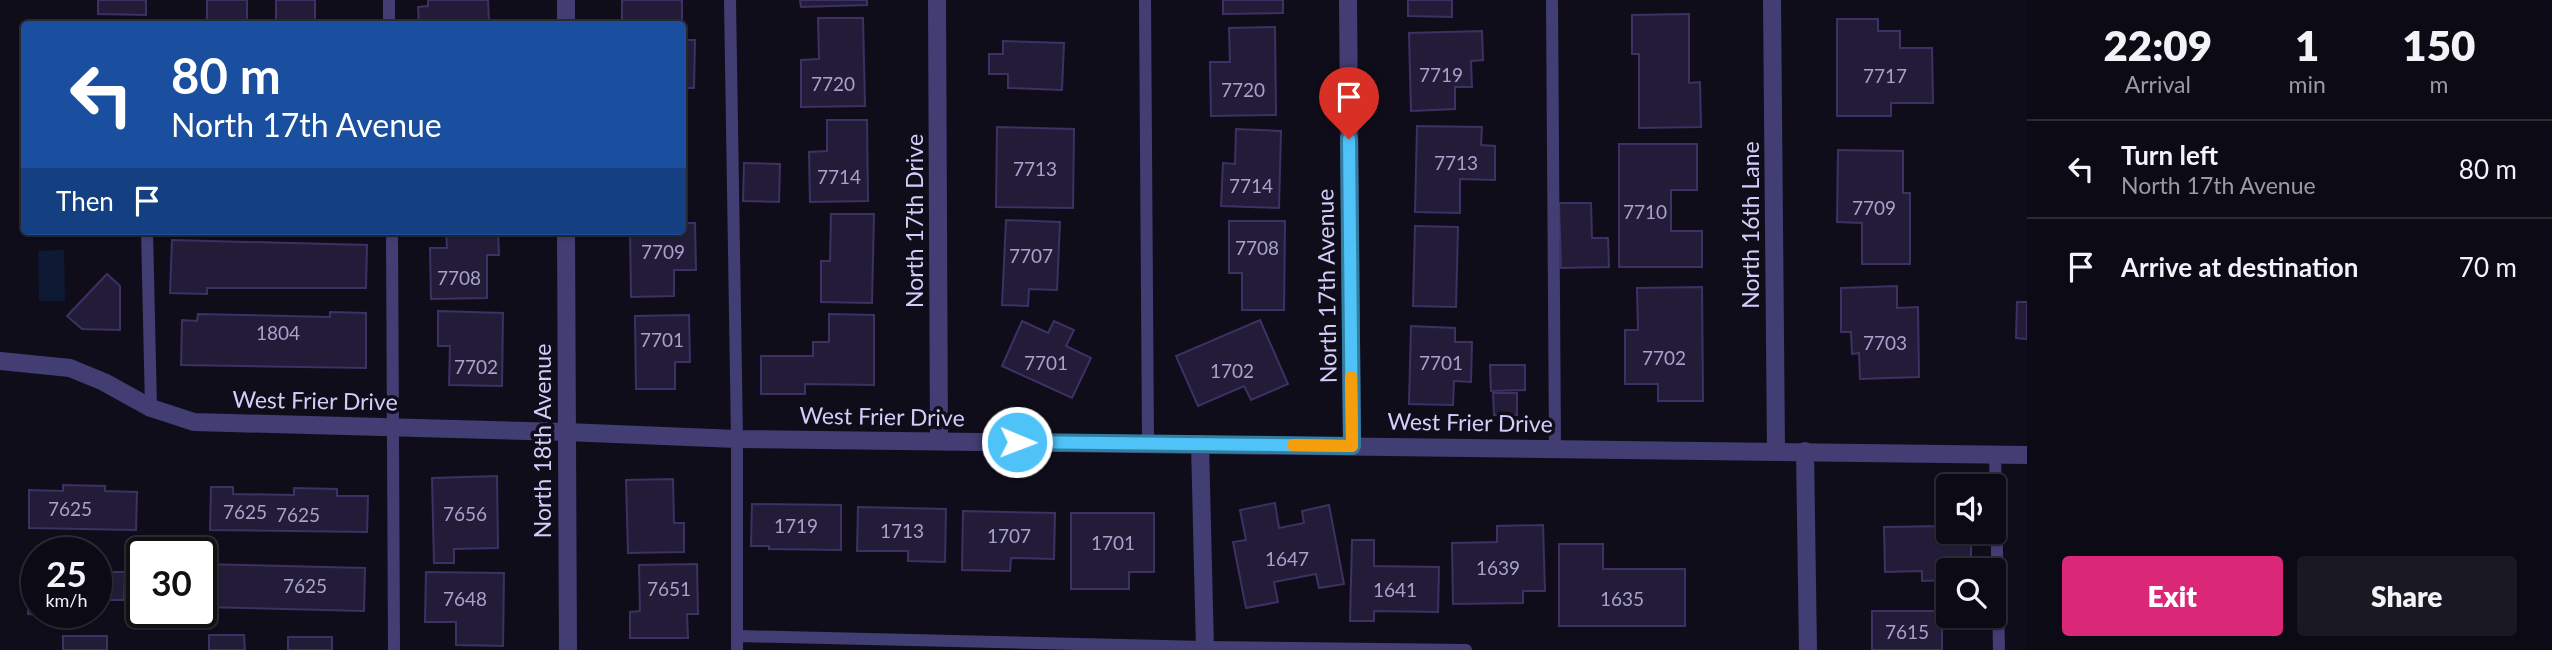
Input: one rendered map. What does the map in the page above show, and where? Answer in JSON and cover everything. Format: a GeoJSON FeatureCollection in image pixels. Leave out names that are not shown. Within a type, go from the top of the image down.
{"type":"FeatureCollection","features":[{"type":"Feature","properties":{"kind":"street"},"geometry":{"type":"LineString","coordinates":[[566,0],[566,21]]}},
{"type":"Feature","properties":{"kind":"street","name":"North 17th Drive"},"geometry":{"type":"LineString","coordinates":[[937,0],[939,441]]}},
{"type":"Feature","properties":{"kind":"street","name":"North 17th Avenue"},"geometry":{"type":"LineString","coordinates":[[1348,0],[1352,446]]}},
{"type":"Feature","properties":{"kind":"street","name":"North 16th Lane"},"geometry":{"type":"LineString","coordinates":[[1772,0],[1776,450]]}},
{"type":"Feature","properties":{"kind":"street","name":"North 18th Avenue"},"geometry":{"type":"LineString","coordinates":[[566,235],[568,650]]}},
{"type":"Feature","properties":{"kind":"street","name":"West Frier Drive"},"geometry":{"type":"LineString","coordinates":[[0,361],[70,368],[104,382],[151,408],[194,422],[394,426],[737,439],[2027,455]]}},
{"type":"Feature","properties":{"kind":"street"},"geometry":{"type":"LineString","coordinates":[[1200,444],[1205,649]]}},
{"type":"Feature","properties":{"kind":"street"},"geometry":{"type":"LineString","coordinates":[[1805,451],[1808,650]]}},
{"type":"Feature","properties":{"kind":"lane"},"geometry":{"type":"LineString","coordinates":[[389,0],[389,21]]}},
{"type":"Feature","properties":{"kind":"lane"},"geometry":{"type":"LineString","coordinates":[[730,0],[737,439],[737,650]]}},
{"type":"Feature","properties":{"kind":"lane"},"geometry":{"type":"LineString","coordinates":[[1145,0],[1148,443]]}},
{"type":"Feature","properties":{"kind":"lane"},"geometry":{"type":"LineString","coordinates":[[1552,0],[1555,448]]}},
{"type":"Feature","properties":{"kind":"lane"},"geometry":{"type":"LineString","coordinates":[[147,235],[151,408]]}},
{"type":"Feature","properties":{"kind":"lane"},"geometry":{"type":"LineString","coordinates":[[392,235],[394,650]]}},
{"type":"Feature","properties":{"kind":"lane"},"geometry":{"type":"LineString","coordinates":[[1995,454],[1999,650]]}},
{"type":"Feature","properties":{"kind":"lane"},"geometry":{"type":"LineString","coordinates":[[737,636],[1205,649],[1466,650]]}},
{"type":"Feature","properties":{"kind":"water"},"geometry":{"type":"Polygon","coordinates":[[[64,250],[65,301],[39,301],[38,251],[64,250]]]}},
{"type":"Feature","properties":{"kind":"building"},"geometry":{"type":"Polygon","coordinates":[[[98,0],[146,0],[146,15],[98,14],[98,0]]]}},
{"type":"Feature","properties":{"kind":"building"},"geometry":{"type":"Polygon","coordinates":[[[207,0],[247,0],[247,21],[201,21],[207,20],[207,0]]]}},
{"type":"Feature","properties":{"kind":"building"},"geometry":{"type":"Polygon","coordinates":[[[276,0],[315,0],[315,21],[276,21],[276,0]]]}},
{"type":"Feature","properties":{"kind":"building"},"geometry":{"type":"Polygon","coordinates":[[[428,0],[488,0],[489,21],[419,21],[418,7],[428,6],[428,0]]]}},
{"type":"Feature","properties":{"kind":"building"},"geometry":{"type":"Polygon","coordinates":[[[622,0],[682,0],[682,21],[622,21],[622,0]]]}},
{"type":"Feature","properties":{"kind":"building"},"geometry":{"type":"Polygon","coordinates":[[[800,0],[867,0],[867,5],[801,7],[800,0]]]}},
{"type":"Feature","properties":{"kind":"building"},"geometry":{"type":"Polygon","coordinates":[[[1223,0],[1283,0],[1283,13],[1223,14],[1223,0]]]}},
{"type":"Feature","properties":{"kind":"building"},"geometry":{"type":"Polygon","coordinates":[[[1408,0],[1452,0],[1452,17],[1408,16],[1408,0]]]}},
{"type":"Feature","properties":{"kind":"building"},"geometry":{"type":"Polygon","coordinates":[[[1689,14],[1689,83],[1700,82],[1701,127],[1639,128],[1639,54],[1632,54],[1632,15],[1689,14]]]}},
{"type":"Feature","properties":{"kind":"building"},"geometry":{"type":"Polygon","coordinates":[[[818,18],[863,18],[865,106],[801,107],[801,60],[819,59],[818,18]]]}},
{"type":"Feature","properties":{"kind":"building"},"geometry":{"type":"Polygon","coordinates":[[[1837,19],[1878,19],[1878,31],[1900,31],[1900,48],[1932,48],[1933,103],[1891,103],[1891,116],[1837,116],[1837,19]]]}},
{"type":"Feature","properties":{"kind":"building"},"geometry":{"type":"Polygon","coordinates":[[[1275,27],[1276,115],[1211,116],[1210,62],[1230,62],[1229,28],[1275,27]]]}},
{"type":"Feature","properties":{"kind":"building"},"geometry":{"type":"Polygon","coordinates":[[[1482,31],[1483,60],[1471,61],[1472,87],[1455,87],[1455,109],[1411,111],[1409,33],[1482,31]]]}},
{"type":"Feature","properties":{"kind":"building"},"geometry":{"type":"Polygon","coordinates":[[[686,40],[695,40],[694,88],[686,88],[686,40]]]}},
{"type":"Feature","properties":{"kind":"building"},"geometry":{"type":"Polygon","coordinates":[[[1003,41],[1064,43],[1062,90],[1008,88],[1008,74],[989,74],[989,54],[1003,54],[1003,41]]]}},
{"type":"Feature","properties":{"kind":"building"},"geometry":{"type":"Polygon","coordinates":[[[827,120],[867,120],[868,201],[810,202],[809,152],[827,151],[827,120]]]}},
{"type":"Feature","properties":{"kind":"building"},"geometry":{"type":"Polygon","coordinates":[[[1417,126],[1482,127],[1481,145],[1495,146],[1495,180],[1460,179],[1460,213],[1415,212],[1417,126]]]}},
{"type":"Feature","properties":{"kind":"building"},"geometry":{"type":"Polygon","coordinates":[[[997,127],[1074,129],[1073,208],[996,207],[997,127]]]}},
{"type":"Feature","properties":{"kind":"building"},"geometry":{"type":"Polygon","coordinates":[[[1236,129],[1281,131],[1279,208],[1221,206],[1223,163],[1235,164],[1236,129]]]}},
{"type":"Feature","properties":{"kind":"building"},"geometry":{"type":"Polygon","coordinates":[[[1619,144],[1697,144],[1697,190],[1671,190],[1671,231],[1702,231],[1702,267],[1619,267],[1619,144]]]}},
{"type":"Feature","properties":{"kind":"building"},"geometry":{"type":"Polygon","coordinates":[[[1838,150],[1903,151],[1903,193],[1910,193],[1910,264],[1862,264],[1862,223],[1837,222],[1838,150]]]}},
{"type":"Feature","properties":{"kind":"building"},"geometry":{"type":"Polygon","coordinates":[[[744,163],[780,164],[779,202],[743,201],[744,163]]]}},
{"type":"Feature","properties":{"kind":"building"},"geometry":{"type":"Polygon","coordinates":[[[1559,203],[1591,203],[1592,238],[1608,238],[1609,267],[1561,268],[1559,203]]]}},
{"type":"Feature","properties":{"kind":"building"},"geometry":{"type":"Polygon","coordinates":[[[831,214],[874,214],[872,303],[821,302],[821,261],[830,261],[831,214]]]}},
{"type":"Feature","properties":{"kind":"building"},"geometry":{"type":"Polygon","coordinates":[[[1006,220],[1060,222],[1057,290],[1029,289],[1028,306],[1002,305],[1006,220]]]}},
{"type":"Feature","properties":{"kind":"building"},"geometry":{"type":"Polygon","coordinates":[[[1229,221],[1285,221],[1284,310],[1242,310],[1242,273],[1229,273],[1229,221]]]}},
{"type":"Feature","properties":{"kind":"building"},"geometry":{"type":"Polygon","coordinates":[[[686,223],[695,223],[696,270],[674,270],[674,296],[631,297],[630,235],[686,235],[686,223]]]}},
{"type":"Feature","properties":{"kind":"building"},"geometry":{"type":"Polygon","coordinates":[[[1415,226],[1458,227],[1456,307],[1413,306],[1415,226]]]}},
{"type":"Feature","properties":{"kind":"building"},"geometry":{"type":"Polygon","coordinates":[[[446,235],[498,235],[499,255],[487,255],[487,298],[431,299],[430,248],[447,248],[446,235]]]}},
{"type":"Feature","properties":{"kind":"building"},"geometry":{"type":"Polygon","coordinates":[[[172,240],[367,245],[366,288],[207,288],[207,294],[170,293],[172,240]]]}},
{"type":"Feature","properties":{"kind":"building"},"geometry":{"type":"Polygon","coordinates":[[[107,274],[120,286],[120,330],[82,329],[67,316],[107,274]]]}},
{"type":"Feature","properties":{"kind":"building"},"geometry":{"type":"Polygon","coordinates":[[[1897,286],[1897,308],[1918,307],[1919,377],[1860,379],[1859,353],[1852,354],[1851,332],[1841,332],[1841,288],[1897,286]]]}},
{"type":"Feature","properties":{"kind":"building"},"geometry":{"type":"Polygon","coordinates":[[[1702,287],[1703,401],[1658,401],[1658,384],[1625,384],[1625,330],[1638,330],[1637,288],[1702,287]]]}},
{"type":"Feature","properties":{"kind":"building"},"geometry":{"type":"Polygon","coordinates":[[[2017,302],[2027,302],[2027,339],[2016,338],[2017,302]]]}},
{"type":"Feature","properties":{"kind":"building"},"geometry":{"type":"Polygon","coordinates":[[[438,311],[503,313],[502,386],[449,385],[450,346],[438,346],[438,311]]]}},
{"type":"Feature","properties":{"kind":"building"},"geometry":{"type":"Polygon","coordinates":[[[330,312],[366,313],[366,368],[181,365],[182,320],[197,321],[198,314],[330,317],[330,312]]]}},
{"type":"Feature","properties":{"kind":"building"},"geometry":{"type":"Polygon","coordinates":[[[829,314],[874,315],[874,385],[805,384],[805,394],[761,394],[761,356],[813,356],[813,342],[829,342],[829,314]]]}},
{"type":"Feature","properties":{"kind":"building"},"geometry":{"type":"Polygon","coordinates":[[[689,315],[690,362],[675,362],[675,389],[636,389],[635,316],[689,315]]]}},
{"type":"Feature","properties":{"kind":"building"},"geometry":{"type":"Polygon","coordinates":[[[1260,320],[1288,384],[1251,400],[1244,386],[1198,406],[1176,356],[1260,320]]]}},
{"type":"Feature","properties":{"kind":"building"},"geometry":{"type":"Polygon","coordinates":[[[1022,321],[1048,333],[1054,321],[1074,330],[1066,346],[1091,358],[1072,398],[1002,366],[1022,321]]]}},
{"type":"Feature","properties":{"kind":"building"},"geometry":{"type":"Polygon","coordinates":[[[1411,326],[1455,328],[1455,342],[1472,342],[1471,382],[1454,381],[1453,405],[1409,404],[1411,326]]]}},
{"type":"Feature","properties":{"kind":"building"},"geometry":{"type":"Polygon","coordinates":[[[1490,365],[1525,365],[1525,390],[1491,391],[1490,365]]]}},
{"type":"Feature","properties":{"kind":"building"},"geometry":{"type":"Polygon","coordinates":[[[1493,393],[1517,393],[1517,415],[1494,415],[1493,393]]]}},
{"type":"Feature","properties":{"kind":"building"},"geometry":{"type":"Polygon","coordinates":[[[497,476],[498,548],[454,549],[454,563],[434,563],[432,478],[497,476]]]}},
{"type":"Feature","properties":{"kind":"building"},"geometry":{"type":"Polygon","coordinates":[[[673,479],[674,523],[684,523],[684,552],[628,553],[626,480],[673,479]]]}},
{"type":"Feature","properties":{"kind":"building"},"geometry":{"type":"Polygon","coordinates":[[[63,485],[105,486],[105,491],[137,492],[136,530],[29,528],[29,490],[63,491],[63,485]]]}},
{"type":"Feature","properties":{"kind":"building"},"geometry":{"type":"Polygon","coordinates":[[[211,487],[233,487],[233,494],[294,495],[294,488],[337,489],[337,496],[368,496],[367,532],[210,530],[211,487]]]}},
{"type":"Feature","properties":{"kind":"building"},"geometry":{"type":"Polygon","coordinates":[[[1275,503],[1279,528],[1304,523],[1302,511],[1329,505],[1344,584],[1319,588],[1316,574],[1274,582],[1278,602],[1246,608],[1233,542],[1246,540],[1240,510],[1275,503]]]}},
{"type":"Feature","properties":{"kind":"building"},"geometry":{"type":"Polygon","coordinates":[[[752,504],[841,505],[841,550],[769,549],[769,546],[751,546],[752,504]]]}},
{"type":"Feature","properties":{"kind":"building"},"geometry":{"type":"Polygon","coordinates":[[[858,507],[946,509],[945,562],[908,561],[908,551],[857,551],[858,507]]]}},
{"type":"Feature","properties":{"kind":"building"},"geometry":{"type":"Polygon","coordinates":[[[963,511],[1055,513],[1054,559],[1011,558],[1010,571],[962,570],[963,511]]]}},
{"type":"Feature","properties":{"kind":"building"},"geometry":{"type":"Polygon","coordinates":[[[1071,513],[1154,513],[1154,572],[1129,572],[1129,589],[1071,589],[1071,513]]]}},
{"type":"Feature","properties":{"kind":"building"},"geometry":{"type":"Polygon","coordinates":[[[1543,525],[1545,591],[1523,591],[1523,603],[1453,604],[1452,543],[1497,542],[1497,526],[1543,525]]]}},
{"type":"Feature","properties":{"kind":"building"},"geometry":{"type":"Polygon","coordinates":[[[1936,526],[1936,544],[1971,544],[1971,558],[1936,558],[1936,580],[1922,581],[1922,571],[1885,572],[1884,527],[1936,526]]]}},
{"type":"Feature","properties":{"kind":"building"},"geometry":{"type":"Polygon","coordinates":[[[1352,540],[1374,540],[1374,566],[1439,567],[1438,612],[1374,611],[1374,621],[1350,621],[1352,540]]]}},
{"type":"Feature","properties":{"kind":"building"},"geometry":{"type":"Polygon","coordinates":[[[1559,544],[1603,544],[1603,569],[1685,569],[1685,626],[1559,626],[1559,544]]]}},
{"type":"Feature","properties":{"kind":"building"},"geometry":{"type":"Polygon","coordinates":[[[217,564],[365,568],[364,611],[217,607],[217,564]]]}},
{"type":"Feature","properties":{"kind":"building"},"geometry":{"type":"Polygon","coordinates":[[[697,564],[698,614],[687,614],[688,638],[630,638],[630,612],[640,611],[639,565],[697,564]]]}},
{"type":"Feature","properties":{"kind":"building"},"geometry":{"type":"Polygon","coordinates":[[[112,572],[125,572],[124,600],[112,600],[112,572]]]}},
{"type":"Feature","properties":{"kind":"building"},"geometry":{"type":"Polygon","coordinates":[[[426,572],[504,573],[503,646],[456,645],[456,622],[425,622],[426,572]]]}},
{"type":"Feature","properties":{"kind":"building"},"geometry":{"type":"Polygon","coordinates":[[[1872,611],[1936,611],[1936,628],[1942,628],[1942,650],[1872,650],[1872,611]]]}},
{"type":"Feature","properties":{"kind":"building"},"geometry":{"type":"Polygon","coordinates":[[[209,635],[244,635],[245,650],[209,650],[209,635]]]}},
{"type":"Feature","properties":{"kind":"building"},"geometry":{"type":"Polygon","coordinates":[[[63,636],[107,636],[107,650],[63,650],[63,636]]]}},
{"type":"Feature","properties":{"kind":"building"},"geometry":{"type":"Polygon","coordinates":[[[288,637],[332,637],[332,650],[288,650],[288,637]]]}},
{"type":"Feature","properties":{"kind":"slow traffic"},"geometry":{"type":"LineString","coordinates":[[1293,445],[1352,446],[1351,377]]}},
{"type":"Feature","properties":{"kind":"route"},"geometry":{"type":"LineString","coordinates":[[1017,442],[1352,446],[1349,139]]}}]}
